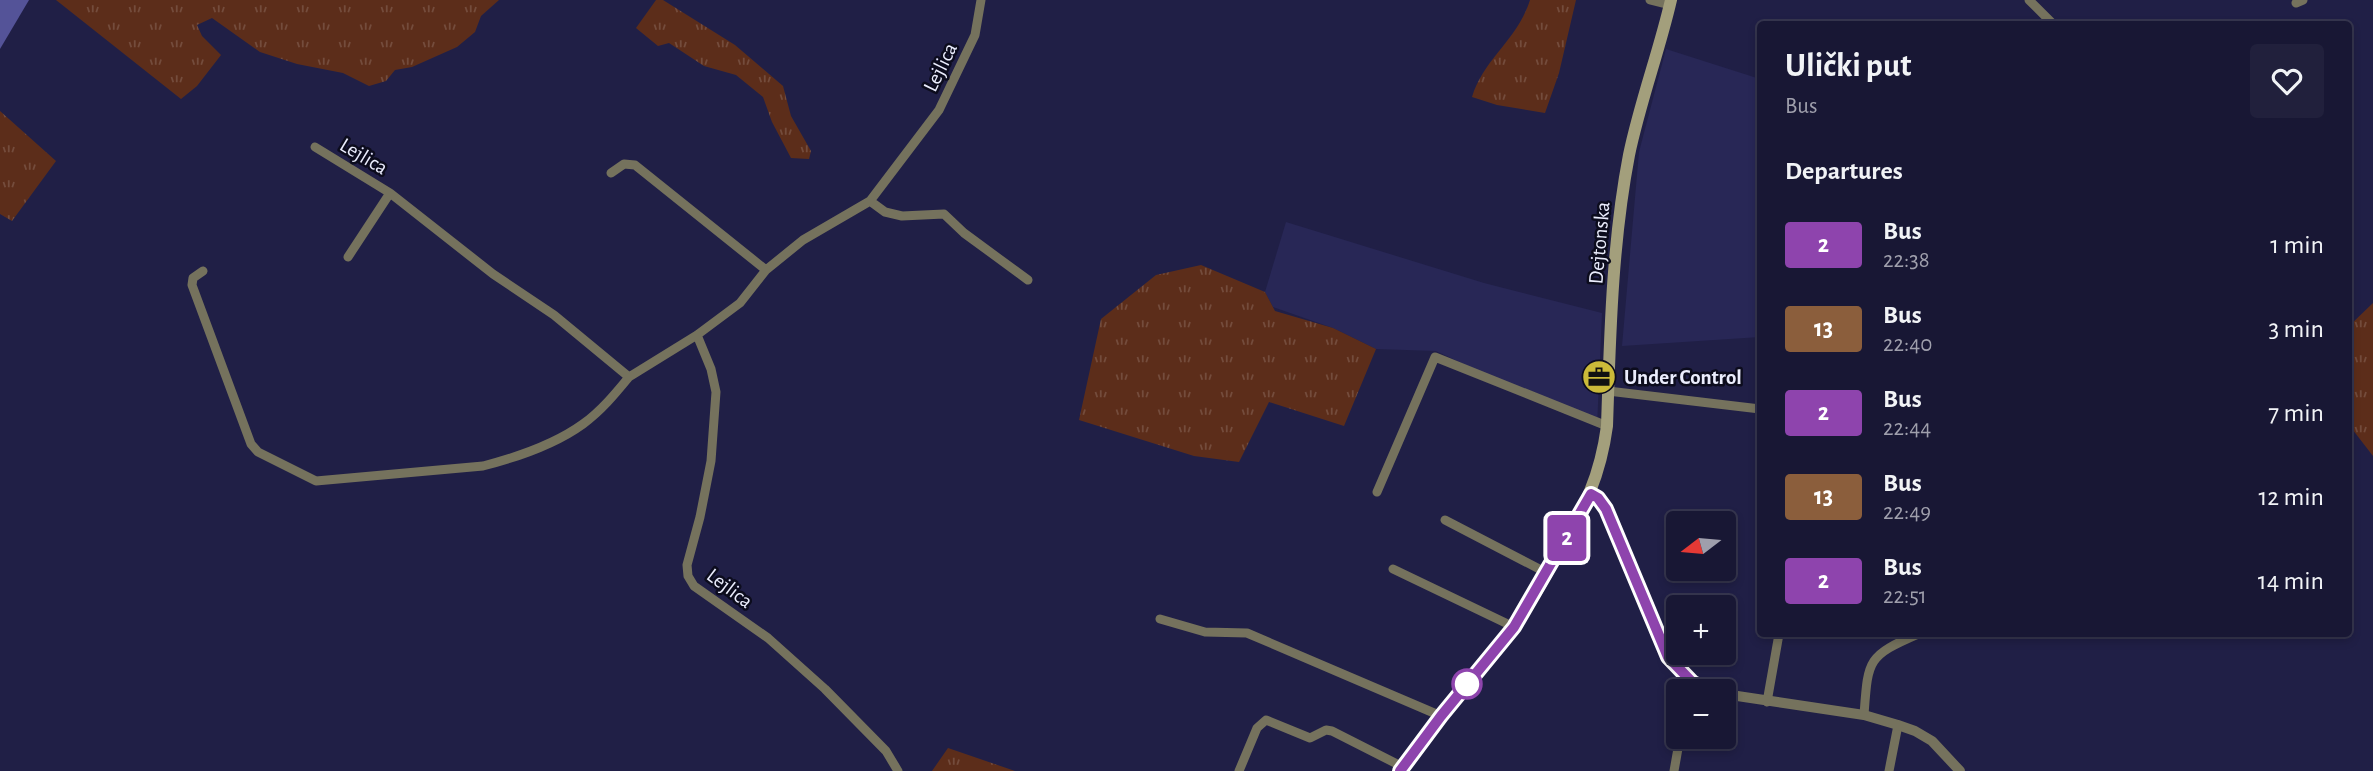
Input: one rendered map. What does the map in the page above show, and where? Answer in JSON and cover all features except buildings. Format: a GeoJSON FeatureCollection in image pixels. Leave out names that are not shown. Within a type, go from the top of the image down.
{"type":"FeatureCollection","features":[{"type":"Feature","properties":{"kind":"main road","name":"Dejtonska"},"geometry":{"type":"LineString","coordinates":[[1401,769],[1514,627],[1591,494],[1603,454],[1607,426],[1621,207],[1639,114],[1671,2]]}},
{"type":"Feature","properties":{"kind":"street","name":"Lejlica"},"geometry":{"type":"LineString","coordinates":[[315,147],[390,193],[493,274],[554,315],[629,377],[697,335],[740,303],[766,270],[803,240],[870,201],[939,110],[975,35],[981,0]]}},
{"type":"Feature","properties":{"kind":"street"},"geometry":{"type":"LineString","coordinates":[[1650,0],[1671,2]]}},
{"type":"Feature","properties":{"kind":"street"},"geometry":{"type":"LineString","coordinates":[[2029,0],[2050,21]]}},
{"type":"Feature","properties":{"kind":"street"},"geometry":{"type":"LineString","coordinates":[[611,173],[624,164],[635,165],[766,270]]}},
{"type":"Feature","properties":{"kind":"street"},"geometry":{"type":"LineString","coordinates":[[348,257],[390,193]]}},
{"type":"Feature","properties":{"kind":"street"},"geometry":{"type":"LineString","coordinates":[[870,201],[885,212],[902,216],[944,214],[964,233],[1028,280]]}},
{"type":"Feature","properties":{"kind":"street"},"geometry":{"type":"LineString","coordinates":[[203,271],[192,278],[192,285],[251,444],[258,452],[316,481],[483,466],[508,460],[548,444],[583,425],[629,377]]}},
{"type":"Feature","properties":{"kind":"street","name":"Lejlica"},"geometry":{"type":"LineString","coordinates":[[697,335],[711,369],[716,392],[711,461],[687,565],[688,576],[694,586],[768,638],[825,689],[886,751],[898,771]]}},
{"type":"Feature","properties":{"kind":"street"},"geometry":{"type":"LineString","coordinates":[[1377,492],[1435,357],[1607,426]]}},
{"type":"Feature","properties":{"kind":"street"},"geometry":{"type":"LineString","coordinates":[[1608,391],[1757,409]]}},
{"type":"Feature","properties":{"kind":"street"},"geometry":{"type":"LineString","coordinates":[[1591,494],[1598,498],[1606,509],[1668,657],[1690,679]]}},
{"type":"Feature","properties":{"kind":"street"},"geometry":{"type":"LineString","coordinates":[[1445,520],[1547,572]]}},
{"type":"Feature","properties":{"kind":"street"},"geometry":{"type":"LineString","coordinates":[[1392,569],[1514,627]]}},
{"type":"Feature","properties":{"kind":"street"},"geometry":{"type":"LineString","coordinates":[[1160,619],[1205,632],[1247,633],[1441,716]]}},
{"type":"Feature","properties":{"kind":"street"},"geometry":{"type":"LineString","coordinates":[[1767,702],[1778,637]]}},
{"type":"Feature","properties":{"kind":"street"},"geometry":{"type":"LineString","coordinates":[[1864,715],[1867,674],[1875,660],[1885,648],[1911,637]]}},
{"type":"Feature","properties":{"kind":"street"},"geometry":{"type":"LineString","coordinates":[[1736,696],[1864,715],[1898,724],[1932,741],[1960,771]]}},
{"type":"Feature","properties":{"kind":"street"},"geometry":{"type":"LineString","coordinates":[[1239,771],[1257,728],[1266,720],[1310,737],[1316,737],[1326,730],[1332,732],[1401,769]]}},
{"type":"Feature","properties":{"kind":"street"},"geometry":{"type":"LineString","coordinates":[[1889,771],[1898,724]]}},
{"type":"Feature","properties":{"kind":"street"},"geometry":{"type":"LineString","coordinates":[[1674,771],[1678,749]]}},
{"type":"Feature","properties":{"kind":"shaded area"},"geometry":{"type":"Polygon","coordinates":[[[0,0],[29,0],[0,49],[0,0]]]}},
{"type":"Feature","properties":{"kind":"shaded area"},"geometry":{"type":"Polygon","coordinates":[[[1666,49],[1757,78],[1757,337],[1622,346],[1639,152],[1666,49]]]}},
{"type":"Feature","properties":{"kind":"shaded area"},"geometry":{"type":"Polygon","coordinates":[[[1286,222],[1484,283],[1602,313],[1597,427],[1436,351],[1376,349],[1333,328],[1273,307],[1265,292],[1286,222]]]}},
{"type":"Feature","properties":{"kind":"green space"},"geometry":{"type":"Polygon","coordinates":[[[56,0],[499,0],[481,16],[475,32],[457,47],[412,67],[395,70],[386,81],[369,86],[343,73],[297,64],[260,52],[212,18],[197,25],[202,36],[221,55],[197,86],[181,99],[56,0]]]}},
{"type":"Feature","properties":{"kind":"green space"},"geometry":{"type":"Polygon","coordinates":[[[656,0],[663,0],[735,45],[783,86],[791,116],[811,151],[809,159],[791,158],[772,122],[763,97],[736,75],[704,66],[669,43],[658,46],[636,28],[656,0]]]}},
{"type":"Feature","properties":{"kind":"green space"},"geometry":{"type":"Polygon","coordinates":[[[1530,0],[1576,0],[1559,73],[1545,113],[1497,105],[1472,97],[1484,71],[1517,27],[1530,0]]]}},
{"type":"Feature","properties":{"kind":"green space"},"geometry":{"type":"Polygon","coordinates":[[[0,111],[56,161],[12,221],[0,214],[0,111]]]}},
{"type":"Feature","properties":{"kind":"green space"},"geometry":{"type":"Polygon","coordinates":[[[1201,265],[1265,292],[1275,311],[1333,328],[1376,349],[1344,426],[1269,402],[1239,462],[1194,456],[1079,420],[1101,319],[1156,275],[1201,265]]]}},
{"type":"Feature","properties":{"kind":"green space"},"geometry":{"type":"Polygon","coordinates":[[[2373,303],[2373,456],[2352,429],[2352,323],[2373,303]]]}},
{"type":"Feature","properties":{"kind":"green space"},"geometry":{"type":"Polygon","coordinates":[[[948,748],[1015,771],[932,771],[948,748]]]}},
{"type":"Feature","properties":{"kind":"bus line","name":"2"},"geometry":{"type":"LineString","coordinates":[[1400,771],[1514,627],[1591,494],[1598,498],[1606,509],[1668,657],[1690,679]]}},
{"type":"Feature","properties":{"kind":"place","name":"Under Control"},"geometry":{"type":"Point","coordinates":[1599,377]}}]}
